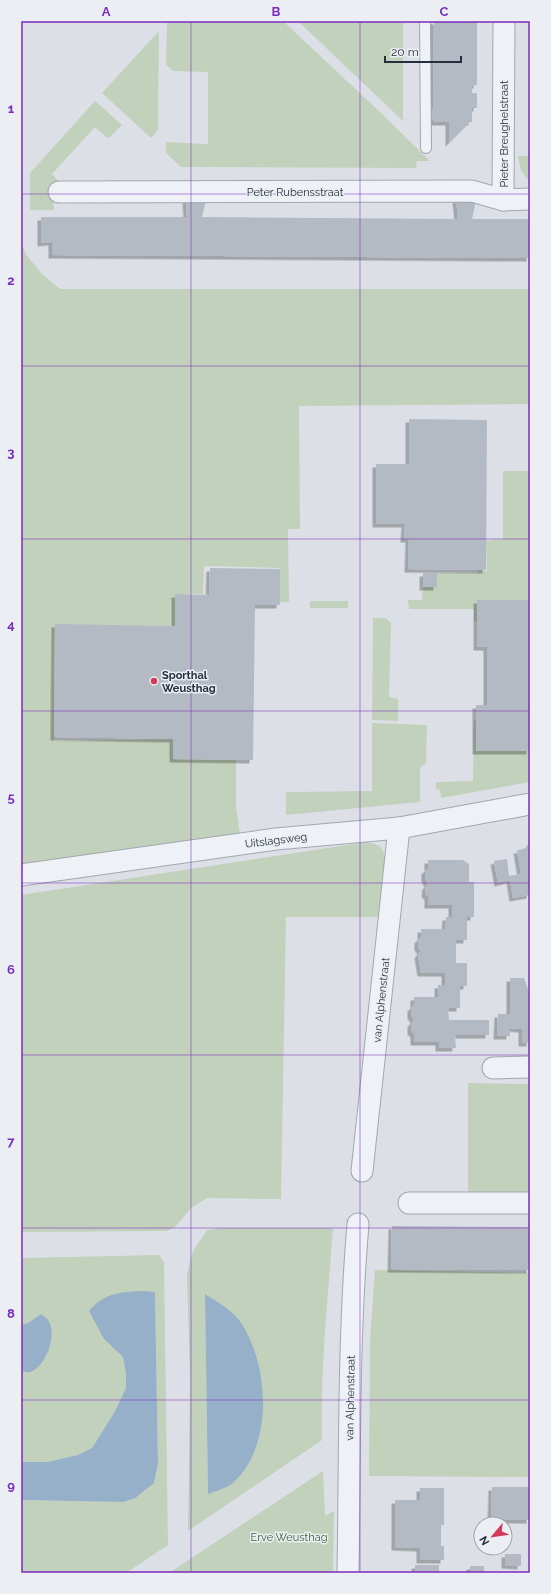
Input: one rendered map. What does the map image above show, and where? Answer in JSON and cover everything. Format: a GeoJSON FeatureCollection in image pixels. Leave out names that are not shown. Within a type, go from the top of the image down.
{"type":"FeatureCollection","features":[{"type":"Feature","properties":{"kind":"street","name":"Pieter Breughelstraat"},"geometry":{"type":"LineString","coordinates":[[503,200],[504,21]]}},
{"type":"Feature","properties":{"kind":"street","name":"Peter Rubensstraat"},"geometry":{"type":"LineString","coordinates":[[58,192],[472,191],[503,200],[530,199]]}},
{"type":"Feature","properties":{"kind":"street","name":"Uitslagsweg"},"geometry":{"type":"LineString","coordinates":[[21,875],[263,841],[399,828],[530,804]]}},
{"type":"Feature","properties":{"kind":"street","name":"van Alphenstraat"},"geometry":{"type":"LineString","coordinates":[[362,1171],[399,828]]}},
{"type":"Feature","properties":{"kind":"street"},"geometry":{"type":"LineString","coordinates":[[493,1068],[530,1067]]}},
{"type":"Feature","properties":{"kind":"street"},"geometry":{"type":"LineString","coordinates":[[409,1203],[530,1203]]}},
{"type":"Feature","properties":{"kind":"street","name":"van Alphenstraat"},"geometry":{"type":"LineString","coordinates":[[348,1573],[350,1348],[358,1224]]}},
{"type":"Feature","properties":{"kind":"lane"},"geometry":{"type":"LineString","coordinates":[[425,21],[426,148]]}},
{"type":"Feature","properties":{"kind":"green space"},"geometry":{"type":"Polygon","coordinates":[[[168,21],[283,21],[430,161],[417,161],[416,168],[181,167],[166,153],[166,142],[208,144],[208,72],[173,71],[166,65],[168,21]]]}},
{"type":"Feature","properties":{"kind":"green space"},"geometry":{"type":"Polygon","coordinates":[[[298,21],[403,21],[403,121],[298,21]]]}},
{"type":"Feature","properties":{"kind":"green space"},"geometry":{"type":"Polygon","coordinates":[[[159,31],[158,130],[151,138],[102,93],[159,31]]]}},
{"type":"Feature","properties":{"kind":"green space"},"geometry":{"type":"Polygon","coordinates":[[[95,101],[122,125],[109,138],[95,127],[52,174],[62,185],[53,198],[54,210],[30,210],[30,173],[95,101]]]}},
{"type":"Feature","properties":{"kind":"green space"},"geometry":{"type":"Polygon","coordinates":[[[518,156],[530,156],[530,182],[521,171],[518,156]]]}},
{"type":"Feature","properties":{"kind":"green space"},"geometry":{"type":"Polygon","coordinates":[[[21,243],[26,254],[41,273],[60,289],[530,289],[530,404],[299,406],[300,529],[288,529],[289,602],[280,602],[280,568],[204,566],[203,594],[175,594],[175,626],[55,625],[54,741],[173,739],[173,759],[236,760],[236,807],[240,834],[21,868],[21,243]]]}},
{"type":"Feature","properties":{"kind":"green space"},"geometry":{"type":"Polygon","coordinates":[[[503,471],[530,471],[530,600],[477,600],[477,622],[474,621],[474,609],[409,609],[408,600],[422,600],[423,587],[437,587],[437,573],[478,573],[478,570],[487,571],[486,541],[503,539],[503,471]]]}},
{"type":"Feature","properties":{"kind":"green space"},"geometry":{"type":"Polygon","coordinates":[[[310,601],[348,601],[348,608],[310,608],[310,601]]]}},
{"type":"Feature","properties":{"kind":"green space"},"geometry":{"type":"Polygon","coordinates":[[[373,618],[386,618],[391,623],[389,697],[398,699],[398,721],[372,720],[373,618]]]}},
{"type":"Feature","properties":{"kind":"green space"},"geometry":{"type":"Polygon","coordinates":[[[474,720],[530,751],[530,782],[441,798],[440,790],[436,789],[436,782],[473,781],[474,720]]]}},
{"type":"Feature","properties":{"kind":"green space"},"geometry":{"type":"Polygon","coordinates":[[[372,723],[427,725],[426,763],[420,768],[420,802],[286,815],[286,792],[372,791],[372,723]]]}},
{"type":"Feature","properties":{"kind":"green space"},"geometry":{"type":"Polygon","coordinates":[[[367,842],[379,846],[383,851],[385,859],[386,879],[381,917],[286,917],[281,1199],[207,1198],[191,1208],[175,1227],[167,1231],[21,1232],[21,895],[367,842]]]}},
{"type":"Feature","properties":{"kind":"green space"},"geometry":{"type":"Polygon","coordinates":[[[468,1083],[530,1084],[530,1192],[468,1195],[468,1083]]]}},
{"type":"Feature","properties":{"kind":"green space"},"geometry":{"type":"Polygon","coordinates":[[[220,1228],[333,1228],[323,1361],[322,1440],[188,1531],[190,1381],[187,1274],[193,1251],[207,1230],[220,1228]],[[205,1294],[208,1493],[238,1319],[205,1294]]]}},
{"type":"Feature","properties":{"kind":"green space"},"geometry":{"type":"Polygon","coordinates":[[[159,1255],[164,1262],[168,1545],[126,1573],[21,1573],[21,1500],[123,1502],[154,1483],[158,1464],[155,1292],[104,1339],[123,1357],[126,1374],[126,1388],[114,1413],[92,1448],[78,1455],[47,1462],[21,1462],[21,1371],[30,1372],[41,1314],[28,1323],[21,1325],[21,1258],[159,1255]]]}},
{"type":"Feature","properties":{"kind":"green space"},"geometry":{"type":"Polygon","coordinates":[[[375,1270],[530,1273],[530,1477],[369,1476],[370,1339],[375,1270]]]}},
{"type":"Feature","properties":{"kind":"green space","name":"Erve Weusthag"},"geometry":{"type":"Polygon","coordinates":[[[323,1471],[325,1516],[334,1511],[333,1573],[169,1573],[323,1471]]]}},
{"type":"Feature","properties":{"kind":"water"},"geometry":{"type":"Polygon","coordinates":[[[144,1291],[155,1292],[158,1464],[154,1483],[135,1498],[123,1502],[21,1500],[21,1462],[47,1462],[78,1455],[92,1448],[114,1413],[126,1388],[126,1374],[123,1357],[104,1339],[89,1311],[101,1300],[114,1294],[144,1291]]]}},
{"type":"Feature","properties":{"kind":"water"},"geometry":{"type":"Polygon","coordinates":[[[205,1294],[231,1312],[239,1320],[249,1337],[257,1357],[263,1402],[262,1424],[257,1445],[248,1464],[233,1483],[208,1494],[205,1294]]]}},
{"type":"Feature","properties":{"kind":"water"},"geometry":{"type":"Polygon","coordinates":[[[41,1314],[47,1319],[51,1326],[52,1333],[49,1349],[41,1364],[36,1369],[30,1372],[21,1371],[21,1325],[28,1323],[41,1314]]]}},
{"type":"Feature","properties":{"kind":"building"},"geometry":{"type":"Polygon","coordinates":[[[434,21],[477,21],[477,85],[472,86],[472,93],[477,93],[477,108],[472,108],[472,122],[470,122],[449,143],[449,122],[433,122],[433,119],[431,120],[431,109],[433,109],[434,21]]]}},
{"type":"Feature","properties":{"kind":"building"},"geometry":{"type":"Polygon","coordinates":[[[186,198],[206,200],[202,217],[458,219],[456,199],[476,201],[472,219],[530,219],[530,258],[52,255],[52,242],[41,243],[41,217],[187,217],[186,198]]]}},
{"type":"Feature","properties":{"kind":"building"},"geometry":{"type":"Polygon","coordinates":[[[409,419],[487,420],[486,570],[408,569],[409,539],[404,539],[405,524],[376,524],[376,464],[409,464],[409,419]]]}},
{"type":"Feature","properties":{"kind":"building","name":"Sporthal Weusthag"},"geometry":{"type":"Polygon","coordinates":[[[210,568],[280,569],[280,605],[255,605],[253,760],[173,759],[173,739],[54,737],[55,624],[175,626],[175,594],[209,595],[210,568]]]}},
{"type":"Feature","properties":{"kind":"building"},"geometry":{"type":"Polygon","coordinates":[[[423,573],[437,573],[437,587],[423,587],[423,573]]]}},
{"type":"Feature","properties":{"kind":"building"},"geometry":{"type":"Polygon","coordinates":[[[477,600],[530,600],[530,751],[476,751],[476,705],[487,705],[487,647],[477,647],[477,600]]]}},
{"type":"Feature","properties":{"kind":"building"},"geometry":{"type":"Polygon","coordinates":[[[527,845],[530,845],[530,895],[513,898],[510,880],[498,883],[494,861],[507,859],[509,876],[521,874],[517,850],[525,849],[527,845]]]}},
{"type":"Feature","properties":{"kind":"building"},"geometry":{"type":"Polygon","coordinates":[[[428,860],[463,860],[469,864],[469,882],[474,882],[474,917],[467,917],[467,940],[456,940],[456,963],[467,963],[467,986],[460,986],[460,1008],[448,1008],[449,1020],[489,1020],[489,1035],[455,1035],[456,1048],[439,1048],[439,1042],[414,1042],[414,1034],[411,1031],[411,1024],[414,1020],[411,1015],[411,1008],[414,1005],[414,997],[438,997],[438,985],[445,985],[445,973],[421,973],[418,955],[421,951],[418,947],[418,940],[421,937],[421,929],[445,929],[446,917],[452,917],[452,905],[428,905],[428,896],[425,894],[426,886],[428,884],[425,878],[425,871],[428,868],[428,860]]]}},
{"type":"Feature","properties":{"kind":"building"},"geometry":{"type":"Polygon","coordinates":[[[510,978],[524,978],[530,995],[530,1043],[522,1043],[522,1029],[510,1028],[510,1036],[497,1036],[498,1014],[510,1014],[510,978]]]}},
{"type":"Feature","properties":{"kind":"building"},"geometry":{"type":"Polygon","coordinates":[[[392,1226],[530,1227],[530,1270],[391,1269],[392,1226]]]}},
{"type":"Feature","properties":{"kind":"building"},"geometry":{"type":"Polygon","coordinates":[[[492,1487],[530,1487],[530,1520],[513,1520],[513,1516],[491,1516],[492,1487]]]}},
{"type":"Feature","properties":{"kind":"building"},"geometry":{"type":"Polygon","coordinates":[[[420,1488],[444,1488],[444,1525],[441,1525],[441,1546],[444,1546],[444,1560],[420,1560],[420,1548],[395,1547],[395,1500],[420,1500],[420,1488]]]}},
{"type":"Feature","properties":{"kind":"building"},"geometry":{"type":"Polygon","coordinates":[[[521,1554],[521,1566],[505,1565],[505,1556],[521,1554]]]}},
{"type":"Feature","properties":{"kind":"building"},"geometry":{"type":"Polygon","coordinates":[[[415,1565],[439,1565],[439,1573],[415,1573],[415,1565]]]}},
{"type":"Feature","properties":{"kind":"building"},"geometry":{"type":"Polygon","coordinates":[[[470,1566],[484,1566],[484,1573],[470,1573],[470,1566]]]}},
{"type":"Feature","properties":{"kind":"place","name":"Sporthal Weusthag"},"geometry":{"type":"Point","coordinates":[154,681]}}]}
